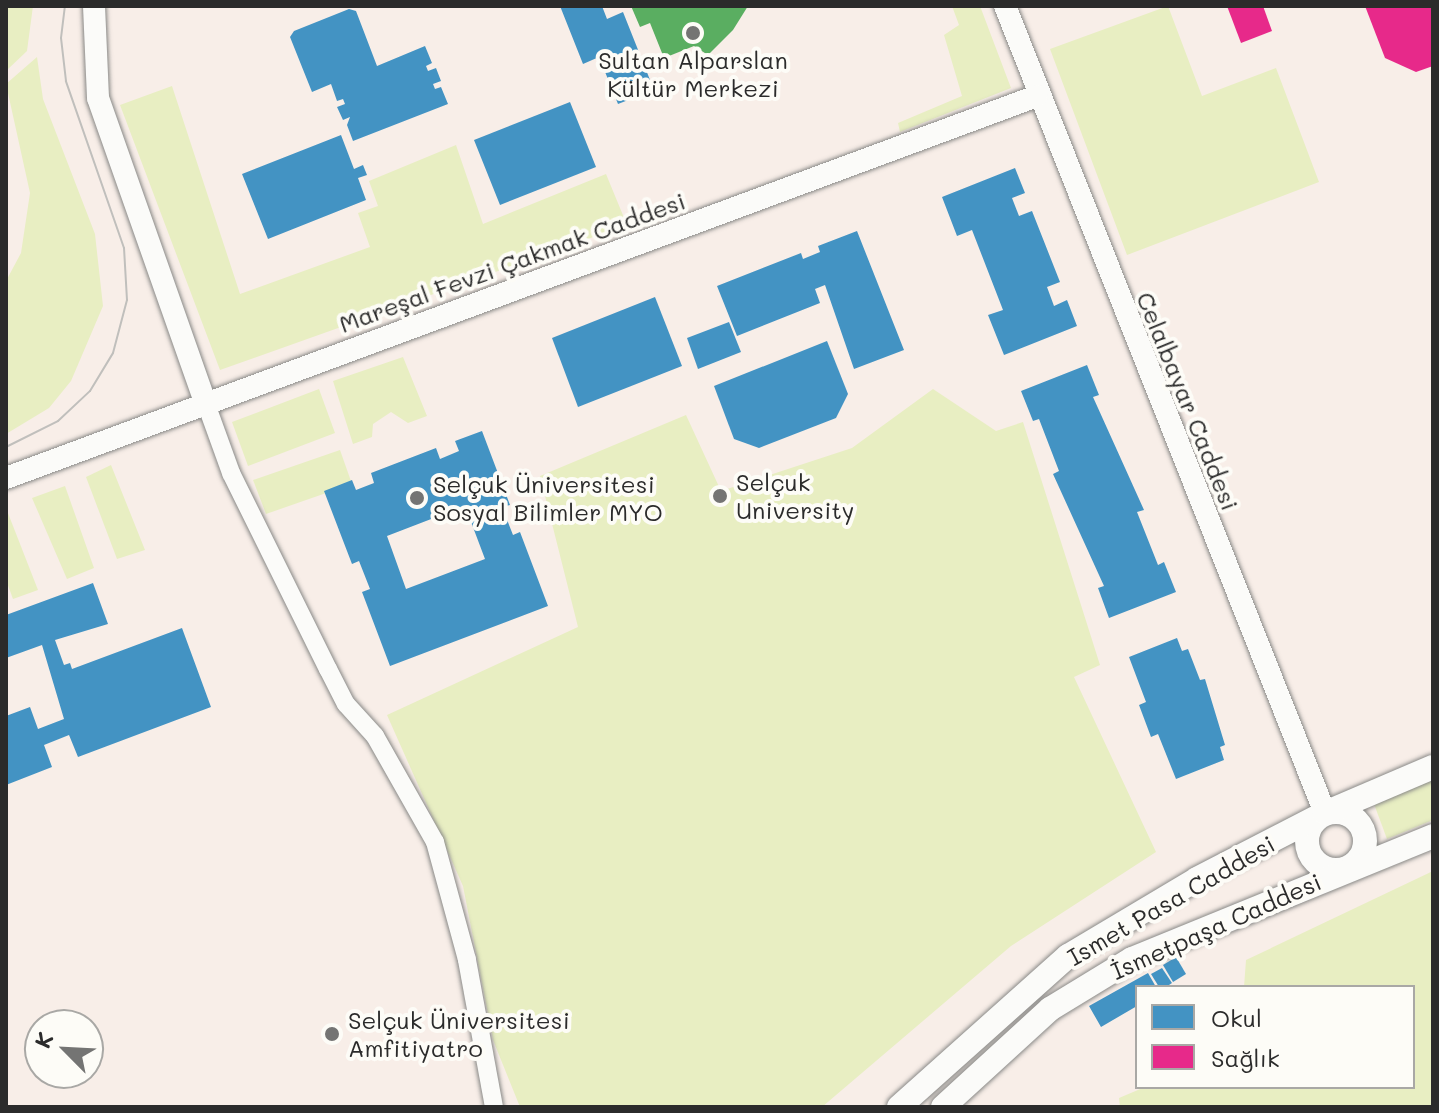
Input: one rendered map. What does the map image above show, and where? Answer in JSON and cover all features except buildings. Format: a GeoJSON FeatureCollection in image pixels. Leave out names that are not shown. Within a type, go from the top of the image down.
{"type":"FeatureCollection","features":[{"type":"Feature","properties":{"kind":"main road","name":"Ismet Pasa Caddesi"},"geometry":{"type":"LineString","coordinates":[[899,1107],[1068,956],[1197,879],[1325,813],[1433,767]]}},
{"type":"Feature","properties":{"kind":"main road"},"geometry":{"type":"LineString","coordinates":[[1325,813],[1344,813],[1364,833],[1363,852],[1350,866],[1331,870],[1309,853],[1307,834],[1325,813]]}},
{"type":"Feature","properties":{"kind":"main road","name":"İsmetpaşa Caddesi"},"geometry":{"type":"LineString","coordinates":[[943,1107],[1050,1009],[1132,959],[1350,866],[1433,836]]}},
{"type":"Feature","properties":{"kind":"street"},"geometry":{"type":"LineString","coordinates":[[94,6],[98,98],[231,473],[340,692],[375,736],[435,842],[467,960],[494,1107]]}},
{"type":"Feature","properties":{"kind":"street","name":"Celalbayar Caddesi"},"geometry":{"type":"LineString","coordinates":[[1005,6],[1037,96],[1325,813]]}},
{"type":"Feature","properties":{"kind":"street","name":"Mareşal Fevzi Çakmak Caddesi"},"geometry":{"type":"LineString","coordinates":[[6,478],[205,401],[1037,96]]}},
{"type":"Feature","properties":{"kind":"shaded area","name":"Selçuk University"},"geometry":{"type":"Polygon","coordinates":[[[6,6],[1433,6],[1433,1107],[6,1107],[6,6]]]}},
{"type":"Feature","properties":{"kind":"green space"},"geometry":{"type":"Polygon","coordinates":[[[6,6],[33,6],[27,51],[6,71],[6,6]]]}},
{"type":"Feature","properties":{"kind":"green space"},"geometry":{"type":"Polygon","coordinates":[[[952,6],[980,6],[1011,88],[900,132],[898,123],[962,96],[944,35],[959,25],[952,6]]]}},
{"type":"Feature","properties":{"kind":"green space"},"geometry":{"type":"Polygon","coordinates":[[[1168,6],[1202,96],[1276,68],[1319,182],[1127,255],[1050,49],[1168,6]]]}},
{"type":"Feature","properties":{"kind":"green space"},"geometry":{"type":"Polygon","coordinates":[[[37,57],[43,99],[95,234],[103,306],[71,381],[49,408],[6,434],[6,281],[21,253],[30,193],[6,84],[37,57]]]}},
{"type":"Feature","properties":{"kind":"green space"},"geometry":{"type":"Polygon","coordinates":[[[172,86],[240,294],[370,247],[358,213],[378,206],[369,181],[456,145],[483,224],[606,174],[627,225],[220,370],[120,105],[172,86]]]}},
{"type":"Feature","properties":{"kind":"green space"},"geometry":{"type":"Polygon","coordinates":[[[403,357],[427,416],[408,423],[391,412],[373,424],[372,437],[353,444],[333,381],[403,357]]]}},
{"type":"Feature","properties":{"kind":"green space"},"geometry":{"type":"Polygon","coordinates":[[[319,389],[335,433],[248,466],[232,422],[319,389]]]}},
{"type":"Feature","properties":{"kind":"green space"},"geometry":{"type":"Polygon","coordinates":[[[933,389],[996,431],[1023,422],[1100,665],[1074,677],[1156,852],[1011,946],[822,1107],[520,1107],[493,1040],[463,886],[387,715],[578,627],[540,476],[686,415],[721,491],[852,448],[933,389]]]}},
{"type":"Feature","properties":{"kind":"green space"},"geometry":{"type":"Polygon","coordinates":[[[340,450],[352,484],[266,514],[253,480],[340,450]]]}},
{"type":"Feature","properties":{"kind":"green space"},"geometry":{"type":"Polygon","coordinates":[[[111,465],[145,550],[117,559],[86,477],[111,465]]]}},
{"type":"Feature","properties":{"kind":"green space"},"geometry":{"type":"Polygon","coordinates":[[[65,486],[94,568],[67,579],[32,498],[65,486]]]}},
{"type":"Feature","properties":{"kind":"green space"},"geometry":{"type":"Polygon","coordinates":[[[6,508],[38,590],[13,599],[6,580],[6,508]]]}},
{"type":"Feature","properties":{"kind":"green space"},"geometry":{"type":"Polygon","coordinates":[[[1433,780],[1433,820],[1387,839],[1374,804],[1433,780]]]}},
{"type":"Feature","properties":{"kind":"green space"},"geometry":{"type":"Polygon","coordinates":[[[1433,871],[1433,1107],[1120,1107],[1119,1098],[1140,1089],[1415,1089],[1415,985],[1244,985],[1246,960],[1433,871]]]}},
{"type":"Feature","properties":{"kind":"tram line"},"geometry":{"type":"LineString","coordinates":[[6,447],[58,421],[90,391],[113,353],[127,300],[124,248],[66,81],[61,38],[65,6]]}},
{"type":"Feature","properties":{"kind":"place","name":"Sultan Alparslan Kültür Merkezi"},"geometry":{"type":"Point","coordinates":[693,33]}},
{"type":"Feature","properties":{"kind":"place","name":"Selçuk University"},"geometry":{"type":"Point","coordinates":[720,496]}},
{"type":"Feature","properties":{"kind":"place","name":"Selçuk Üniversitesi Sosyal Bilimler MYO"},"geometry":{"type":"Point","coordinates":[417,498]}},
{"type":"Feature","properties":{"kind":"place","name":"Selçuk Üniversitesi Amfitiyatro"},"geometry":{"type":"Point","coordinates":[332,1034]}}]}
